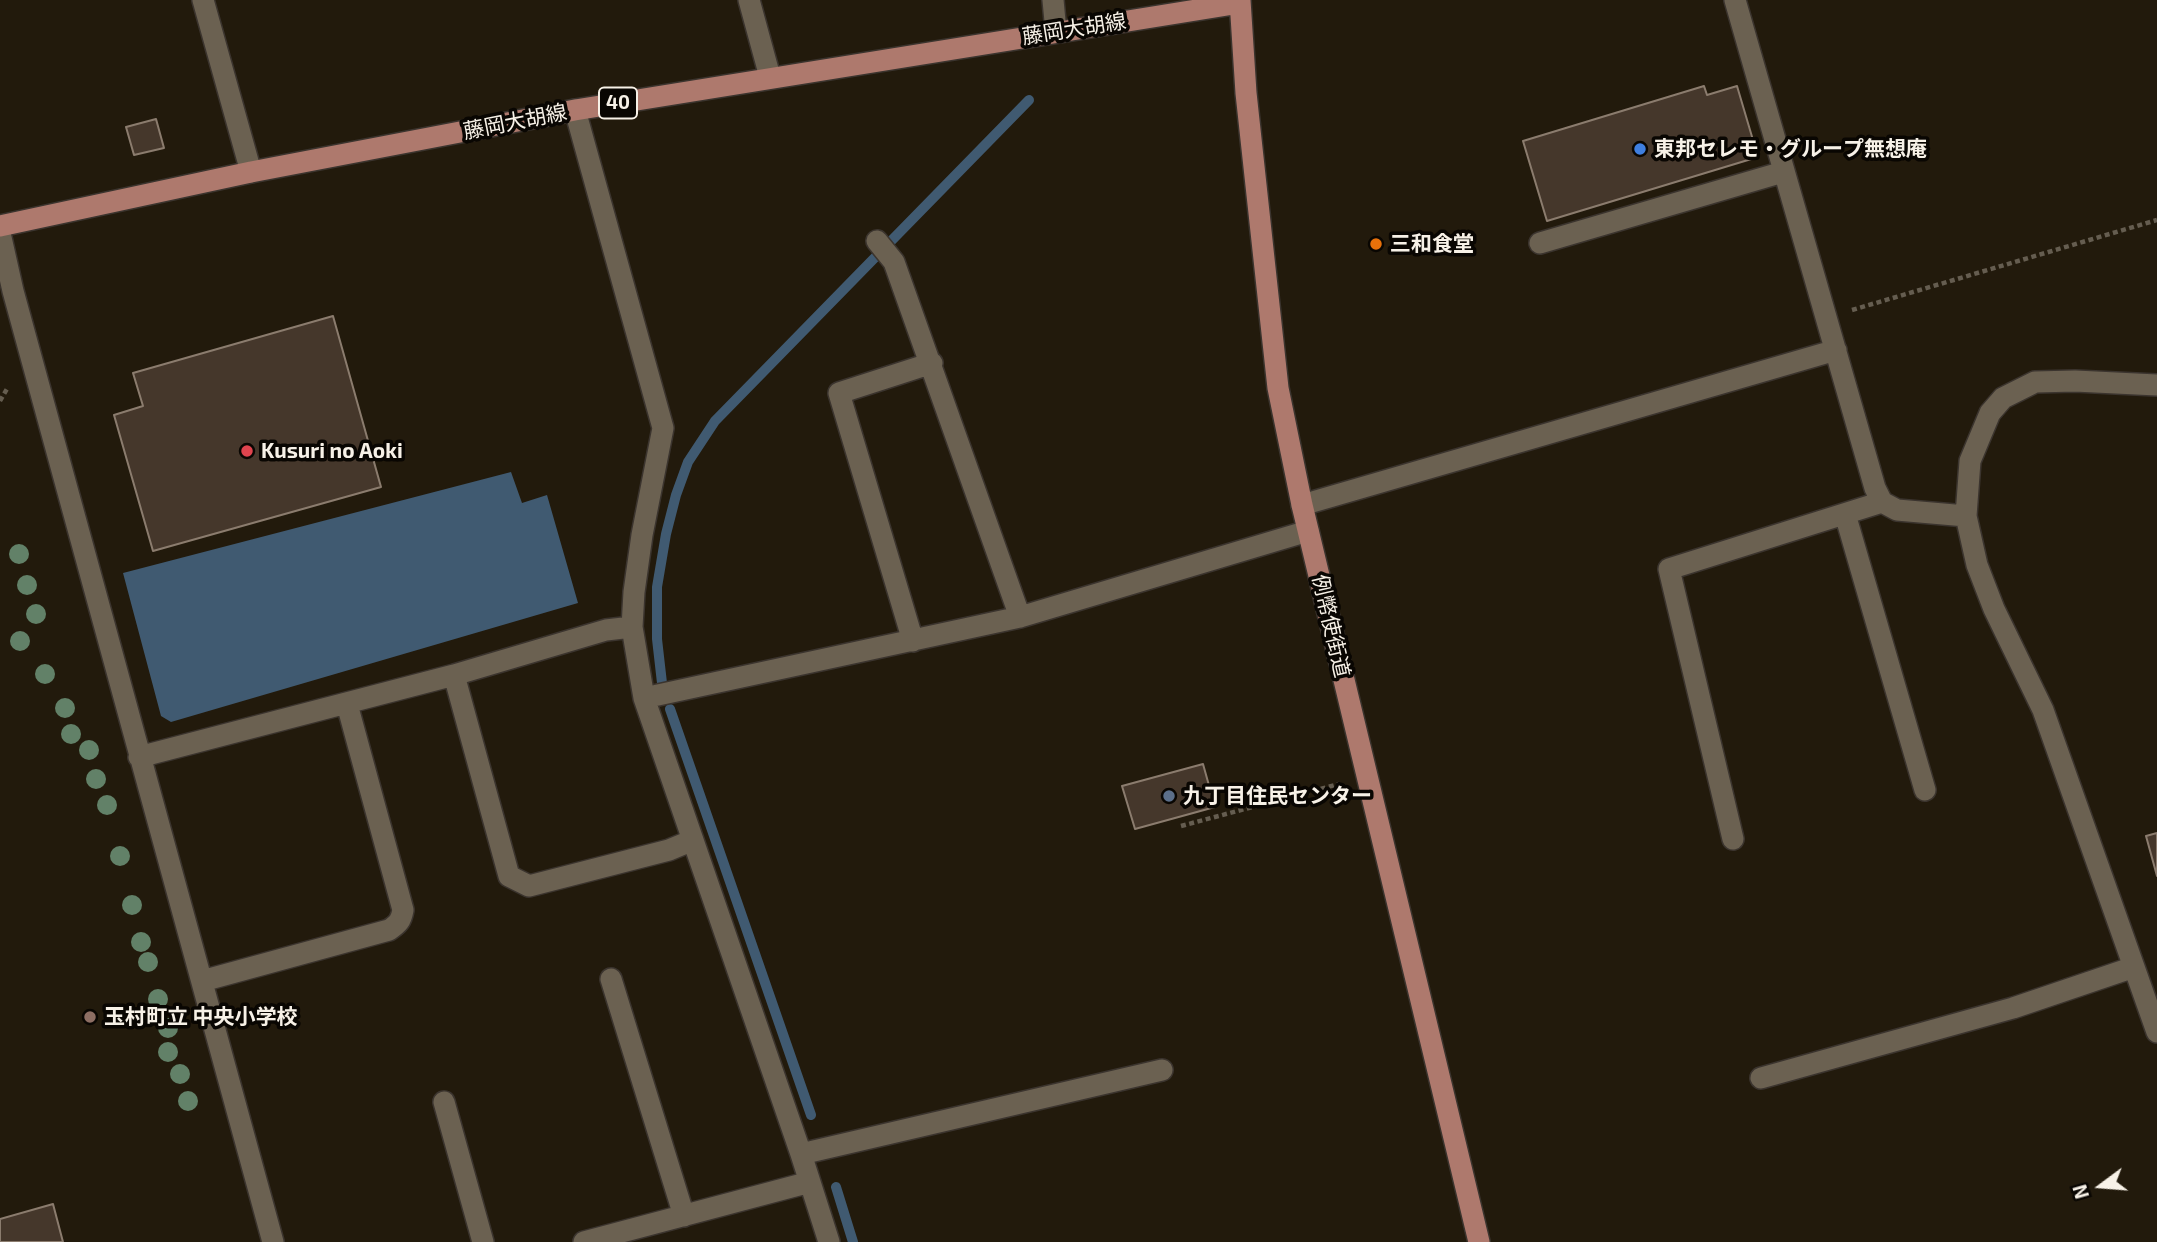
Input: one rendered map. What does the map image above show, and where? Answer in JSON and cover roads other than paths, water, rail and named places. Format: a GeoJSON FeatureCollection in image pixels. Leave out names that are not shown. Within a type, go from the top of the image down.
{"type":"FeatureCollection","features":[{"type":"Feature","properties":{"kind":"main road","name":"藤岡大胡線"},"geometry":{"type":"LineString","coordinates":[[0,226],[251,172],[575,110],[1245,1]]}},
{"type":"Feature","properties":{"kind":"main road","name":"例幣使街道"},"geometry":{"type":"LineString","coordinates":[[1245,1],[1246,93],[1278,388],[1308,531],[1479,1242]]}},
{"type":"Feature","properties":{"kind":"street"},"geometry":{"type":"LineString","coordinates":[[203,0],[251,172]]}},
{"type":"Feature","properties":{"kind":"street"},"geometry":{"type":"LineString","coordinates":[[749,0],[770,78]]}},
{"type":"Feature","properties":{"kind":"street"},"geometry":{"type":"LineString","coordinates":[[1052,0],[1056,32]]}},
{"type":"Feature","properties":{"kind":"street"},"geometry":{"type":"LineString","coordinates":[[1735,0],[1875,488],[1882,502],[1897,510],[1966,516]]}},
{"type":"Feature","properties":{"kind":"street"},"geometry":{"type":"LineString","coordinates":[[575,110],[663,428],[634,592],[632,627],[644,698],[802,1154],[829,1242]]}},
{"type":"Feature","properties":{"kind":"street"},"geometry":{"type":"LineString","coordinates":[[1540,243],[1783,172]]}},
{"type":"Feature","properties":{"kind":"street"},"geometry":{"type":"LineString","coordinates":[[0,233],[13,291],[272,1242]]}},
{"type":"Feature","properties":{"kind":"street"},"geometry":{"type":"LineString","coordinates":[[877,241],[894,262],[1020,617]]}},
{"type":"Feature","properties":{"kind":"street"},"geometry":{"type":"LineString","coordinates":[[1302,505],[1836,350]]}},
{"type":"Feature","properties":{"kind":"street"},"geometry":{"type":"LineString","coordinates":[[913,641],[839,393],[932,363]]}},
{"type":"Feature","properties":{"kind":"street"},"geometry":{"type":"LineString","coordinates":[[2157,385],[2035,382],[2003,398],[1990,413],[1970,461],[1966,516],[1977,565],[1994,609],[2043,710],[2157,1032]]}},
{"type":"Feature","properties":{"kind":"street"},"geometry":{"type":"LineString","coordinates":[[1733,839],[1669,569],[1882,502]]}},
{"type":"Feature","properties":{"kind":"street"},"geometry":{"type":"LineString","coordinates":[[1845,514],[1925,790]]}},
{"type":"Feature","properties":{"kind":"street"},"geometry":{"type":"LineString","coordinates":[[644,698],[1020,617],[1308,531]]}},
{"type":"Feature","properties":{"kind":"street"},"geometry":{"type":"LineString","coordinates":[[139,757],[348,704],[606,630],[632,627]]}},
{"type":"Feature","properties":{"kind":"street"},"geometry":{"type":"LineString","coordinates":[[454,675],[509,876],[530,886],[669,850],[693,840]]}},
{"type":"Feature","properties":{"kind":"street"},"geometry":{"type":"LineString","coordinates":[[202,981],[388,930],[402,918],[403,910],[348,704]]}},
{"type":"Feature","properties":{"kind":"street"},"geometry":{"type":"LineString","coordinates":[[1761,1078],[2013,1008],[2134,967]]}},
{"type":"Feature","properties":{"kind":"street"},"geometry":{"type":"LineString","coordinates":[[611,979],[684,1216]]}},
{"type":"Feature","properties":{"kind":"street"},"geometry":{"type":"LineString","coordinates":[[802,1154],[1162,1070]]}},
{"type":"Feature","properties":{"kind":"street"},"geometry":{"type":"LineString","coordinates":[[444,1102],[483,1242]]}},
{"type":"Feature","properties":{"kind":"street"},"geometry":{"type":"LineString","coordinates":[[584,1242],[810,1182]]}},
{"type":"Feature","properties":{"kind":"water"},"geometry":{"type":"Polygon","coordinates":[[[511,472],[522,503],[547,495],[578,603],[171,722],[161,716],[123,573],[511,472]]]}},
{"type":"Feature","properties":{"kind":"waterway"},"geometry":{"type":"LineString","coordinates":[[662,683],[657,639],[657,587],[666,534],[688,462],[715,421],[1029,100]]}},
{"type":"Feature","properties":{"kind":"waterway"},"geometry":{"type":"LineString","coordinates":[[670,709],[811,1115]]}},
{"type":"Feature","properties":{"kind":"waterway"},"geometry":{"type":"LineString","coordinates":[[836,1187],[853,1242]]}},
{"type":"Feature","properties":{"kind":"place","name":"東邦セレモ・グループ無想庵"},"geometry":{"type":"Point","coordinates":[1640,149]}},
{"type":"Feature","properties":{"kind":"place","name":"三和食堂"},"geometry":{"type":"Point","coordinates":[1376,244]}},
{"type":"Feature","properties":{"kind":"place","name":"Kusuri no Aoki"},"geometry":{"type":"Point","coordinates":[247,451]}},
{"type":"Feature","properties":{"kind":"place","name":"九丁目住民センター"},"geometry":{"type":"Point","coordinates":[1169,796]}},
{"type":"Feature","properties":{"kind":"place","name":"玉村町立 中央小学校"},"geometry":{"type":"Point","coordinates":[90,1017]}}]}
